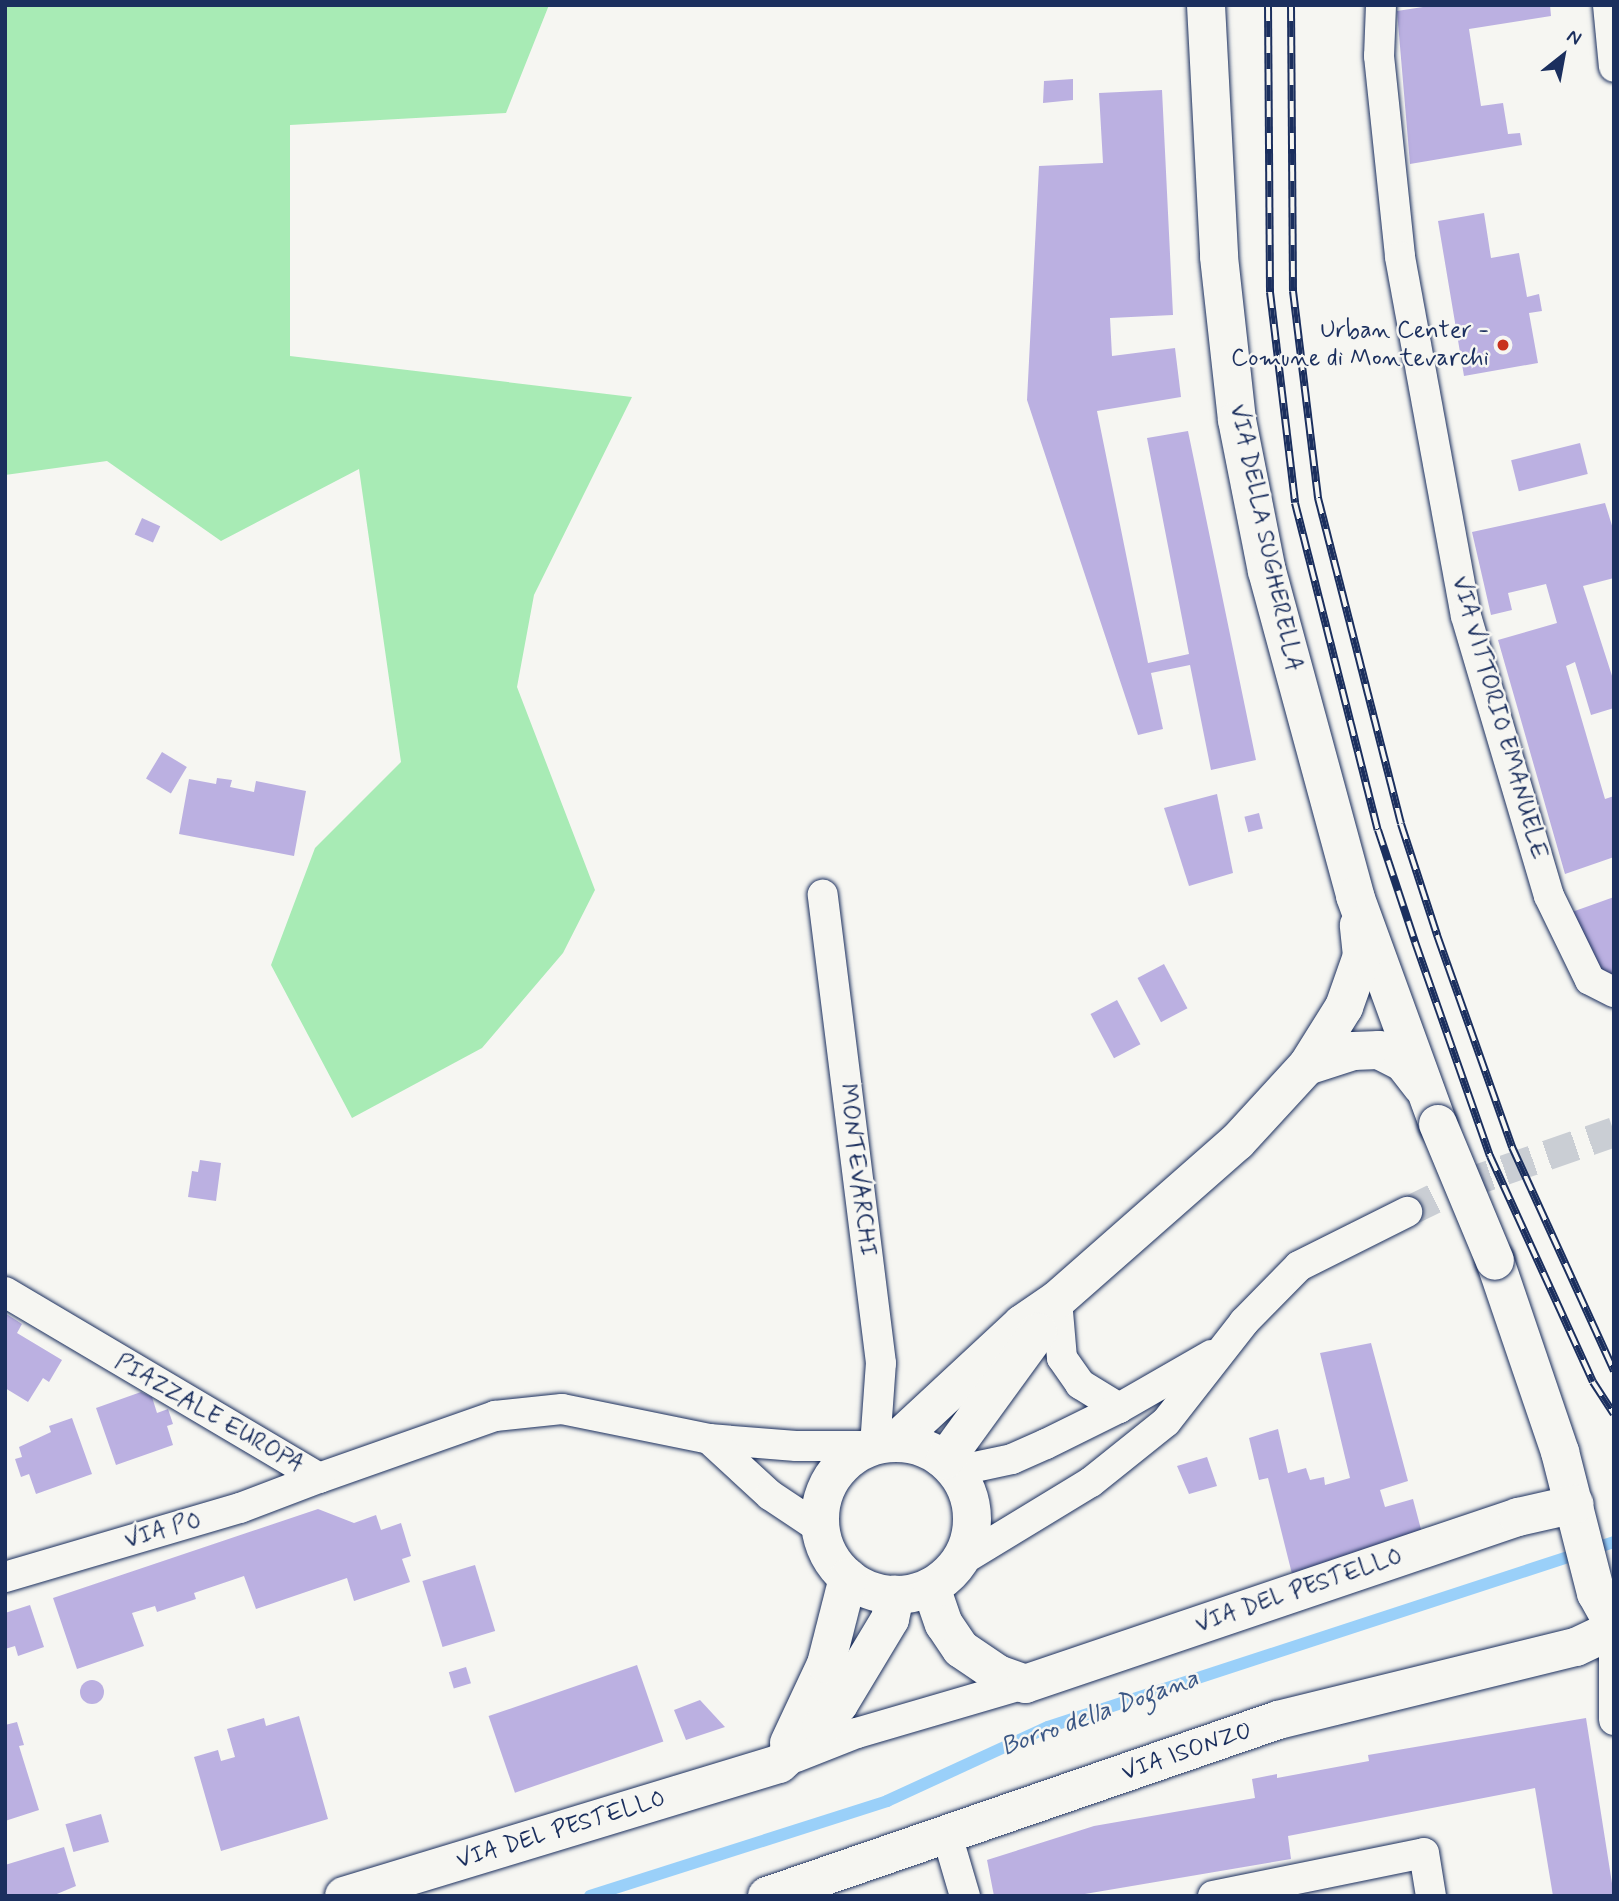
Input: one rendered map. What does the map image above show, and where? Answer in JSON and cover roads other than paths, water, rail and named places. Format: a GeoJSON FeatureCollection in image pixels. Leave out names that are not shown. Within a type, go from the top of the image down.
{"type":"FeatureCollection","features":[{"type":"Feature","properties":{"kind":"street","name":"VIA DELLA SUGHERELLA"},"geometry":{"type":"LineString","coordinates":[[1206,5],[1219,257],[1237,420],[1267,571],[1355,896],[1433,1108]]}},
{"type":"Feature","properties":{"kind":"street","name":"VIA VITTORIO EMANUELE"},"geometry":{"type":"LineString","coordinates":[[1381,5],[1378,56],[1401,257],[1466,616],[1549,896],[1590,980],[1614,992]]}},
{"type":"Feature","properties":{"kind":"street"},"geometry":{"type":"LineString","coordinates":[[1608,5],[1614,67]]}},
{"type":"Feature","properties":{"kind":"street","name":"MONTEVARCHI"},"geometry":{"type":"LineString","coordinates":[[822,895],[881,1363],[885,1444]]}},
{"type":"Feature","properties":{"kind":"street","name":"VIA DELLA SUGHERELLA"},"geometry":{"type":"LineString","coordinates":[[885,1444],[1022,1324],[1057,1300],[1237,1142],[1307,1066],[1344,1007],[1362,956],[1355,896]]}},
{"type":"Feature","properties":{"kind":"street"},"geometry":{"type":"LineString","coordinates":[[1307,1066],[1353,1051],[1379,1050],[1403,1062],[1433,1108],[1495,1261],[1608,1615]]}},
{"type":"Feature","properties":{"kind":"street"},"geometry":{"type":"LineString","coordinates":[[961,1561],[973,1515],[968,1492],[950,1466],[929,1450],[885,1444],[856,1454],[833,1478],[821,1507],[821,1529],[826,1548],[848,1578],[862,1587],[913,1591],[1091,1482],[1166,1422],[1226,1346],[1299,1266],[1407,1212]]}},
{"type":"Feature","properties":{"kind":"street","name":"PIAZZALE EUROPA"},"geometry":{"type":"LineString","coordinates":[[5,1292],[319,1478],[495,1416],[562,1409],[709,1439],[796,1446],[885,1444]]}},
{"type":"Feature","properties":{"kind":"street","name":"VIA DELLA SUGHERELLA"},"geometry":{"type":"LineString","coordinates":[[950,1466],[1057,1300]]}},
{"type":"Feature","properties":{"kind":"street"},"geometry":{"type":"LineString","coordinates":[[1057,1300],[1062,1359],[1080,1384],[1119,1408]]}},
{"type":"Feature","properties":{"kind":"street"},"geometry":{"type":"LineString","coordinates":[[950,1466],[1012,1459],[1119,1408],[1226,1346]]}},
{"type":"Feature","properties":{"kind":"street"},"geometry":{"type":"LineString","coordinates":[[709,1439],[770,1494],[821,1529]]}},
{"type":"Feature","properties":{"kind":"street","name":"VIA PO"},"geometry":{"type":"LineString","coordinates":[[5,1577],[240,1508],[319,1478]]}},
{"type":"Feature","properties":{"kind":"street","name":"VIA DEL PESTELLO"},"geometry":{"type":"LineString","coordinates":[[344,1896],[779,1764],[856,1733],[1025,1684],[1518,1517],[1579,1518]]}},
{"type":"Feature","properties":{"kind":"street"},"geometry":{"type":"LineString","coordinates":[[779,1764],[826,1664],[848,1578]]}},
{"type":"Feature","properties":{"kind":"street"},"geometry":{"type":"LineString","coordinates":[[913,1591],[944,1624],[961,1649],[998,1674],[1025,1684]]}},
{"type":"Feature","properties":{"kind":"street","name":"VIA DEL PESTELLO"},"geometry":{"type":"LineString","coordinates":[[779,1764],[821,1727],[839,1704],[890,1619],[913,1591]]}},
{"type":"Feature","properties":{"kind":"street","name":"VIA ISONZO"},"geometry":{"type":"LineString","coordinates":[[766,1896],[1278,1720],[1576,1647],[1608,1615]]}},
{"type":"Feature","properties":{"kind":"street"},"geometry":{"type":"LineString","coordinates":[[1614,1657],[1614,1720]]}},
{"type":"Feature","properties":{"kind":"street"},"geometry":{"type":"LineString","coordinates":[[947,1835],[965,1896]]}},
{"type":"Feature","properties":{"kind":"street"},"geometry":{"type":"LineString","coordinates":[[1213,1896],[1248,1893],[1424,1853],[1431,1896]]}},
{"type":"Feature","properties":{"kind":"waterway","name":"Borro della Dogana"},"geometry":{"type":"LineString","coordinates":[[590,1896],[887,1801],[1048,1727],[1614,1542]]}},
{"type":"Feature","properties":{"kind":"tunnel"},"geometry":{"type":"LineString","coordinates":[[1407,1212],[1462,1185],[1614,1132]]}},
{"type":"Feature","properties":{"kind":"railway"},"geometry":{"type":"LineString","coordinates":[[1268,5],[1270,292],[1295,503],[1378,830],[1415,942],[1490,1156],[1593,1382],[1614,1414]]}},
{"type":"Feature","properties":{"kind":"railway"},"geometry":{"type":"LineString","coordinates":[[1291,5],[1293,291],[1318,498],[1401,824],[1437,935],[1512,1147],[1614,1371]]}},
{"type":"Feature","properties":{"kind":"place","name":"Urban Center - Comune di Montevarchi"},"geometry":{"type":"Point","coordinates":[1503,345]}}]}
